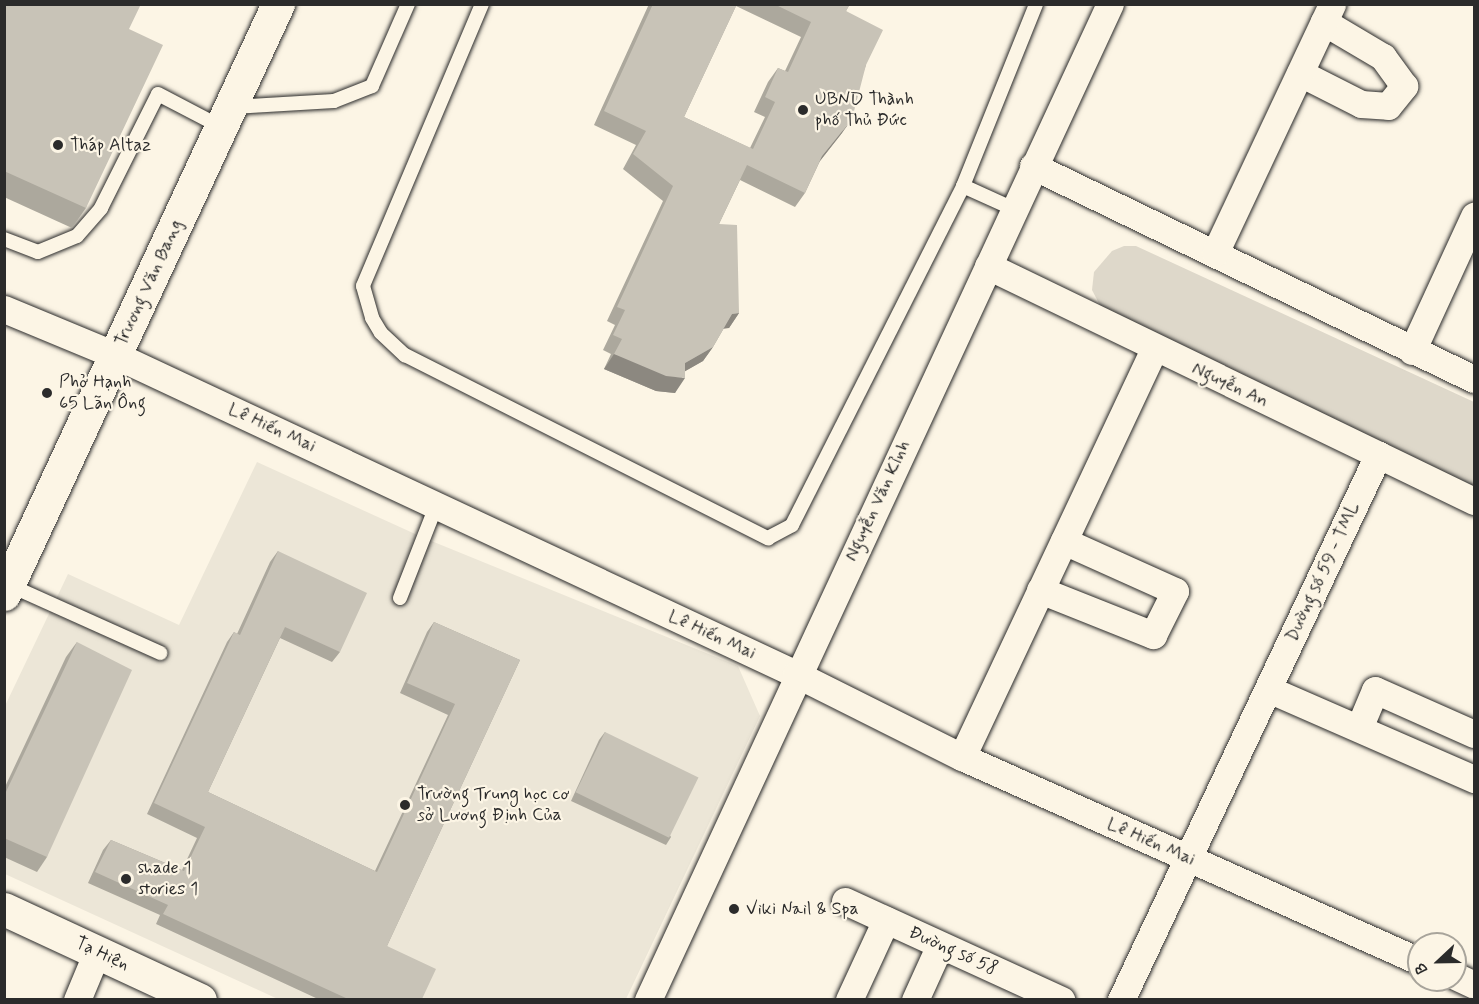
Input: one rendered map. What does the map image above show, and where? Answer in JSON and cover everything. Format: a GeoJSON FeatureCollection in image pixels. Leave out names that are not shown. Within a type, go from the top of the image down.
{"type":"FeatureCollection","features":[{"type":"Feature","properties":{"kind":"street","name":"Trương Văn Bang"},"geometry":{"type":"LineString","coordinates":[[7,589],[278,4]]}},
{"type":"Feature","properties":{"kind":"street","name":"Nguyễn Văn Kỉnh"},"geometry":{"type":"LineString","coordinates":[[650,999],[796,674],[1110,4]]}},
{"type":"Feature","properties":{"kind":"street"},"geometry":{"type":"LineString","coordinates":[[1215,253],[1328,13],[1383,57],[1404,86],[1388,106],[1361,104],[1300,73]]}},
{"type":"Feature","properties":{"kind":"street"},"geometry":{"type":"LineString","coordinates":[[1033,166],[1474,379]]}},
{"type":"Feature","properties":{"kind":"street"},"geometry":{"type":"LineString","coordinates":[[1412,351],[1474,216]]}},
{"type":"Feature","properties":{"kind":"street","name":"Nguyễn An"},"geometry":{"type":"LineString","coordinates":[[988,267],[1154,349],[1474,501]]}},
{"type":"Feature","properties":{"kind":"street","name":"Lê Hiến Mai"},"geometry":{"type":"LineString","coordinates":[[4,309],[116,355],[796,674],[962,757],[1407,956]]}},
{"type":"Feature","properties":{"kind":"street"},"geometry":{"type":"LineString","coordinates":[[962,757],[1154,349]]}},
{"type":"Feature","properties":{"kind":"street","name":"Dường số 59 - TML"},"geometry":{"type":"LineString","coordinates":[[1121,999],[1378,455]]}},
{"type":"Feature","properties":{"kind":"street"},"geometry":{"type":"LineString","coordinates":[[1040,590],[1153,635],[1175,591],[1064,542]]}},
{"type":"Feature","properties":{"kind":"street"},"geometry":{"type":"LineString","coordinates":[[1268,688],[1474,778]]}},
{"type":"Feature","properties":{"kind":"street"},"geometry":{"type":"LineString","coordinates":[[1359,728],[1375,690],[1474,734]]}},
{"type":"Feature","properties":{"kind":"street","name":"Đường số 58"},"geometry":{"type":"LineString","coordinates":[[845,902],[1061,999]]}},
{"type":"Feature","properties":{"kind":"street","name":"Tạ Hiện"},"geometry":{"type":"LineString","coordinates":[[4,909],[200,999]]}},
{"type":"Feature","properties":{"kind":"street"},"geometry":{"type":"LineString","coordinates":[[849,999],[886,920]]}},
{"type":"Feature","properties":{"kind":"street"},"geometry":{"type":"LineString","coordinates":[[915,999],[940,945]]}},
{"type":"Feature","properties":{"kind":"street"},"geometry":{"type":"LineString","coordinates":[[77,999],[97,952]]}},
{"type":"Feature","properties":{"kind":"lane"},"geometry":{"type":"LineString","coordinates":[[4,239],[38,252],[77,236],[101,208],[158,94],[226,117],[334,101],[372,86],[408,4]]}},
{"type":"Feature","properties":{"kind":"lane"},"geometry":{"type":"LineString","coordinates":[[482,4],[363,286],[372,318],[381,333],[405,356],[768,538],[792,525],[963,186],[1036,4]]}},
{"type":"Feature","properties":{"kind":"lane"},"geometry":{"type":"LineString","coordinates":[[963,186],[1014,209]]}},
{"type":"Feature","properties":{"kind":"lane"},"geometry":{"type":"LineString","coordinates":[[400,598],[436,506]]}},
{"type":"Feature","properties":{"kind":"lane"},"geometry":{"type":"LineString","coordinates":[[7,589],[160,653]]}},
{"type":"Feature","properties":{"kind":"shaded area"},"geometry":{"type":"Polygon","coordinates":[[[1124,246],[1136,246],[1474,402],[1474,487],[1105,315],[1092,290],[1094,272],[1112,251],[1124,246]]]}},
{"type":"Feature","properties":{"kind":"shaded area","name":"Trường Trung học cơ sở Lương Định Của"},"geometry":{"type":"Polygon","coordinates":[[[257,462],[424,538],[738,666],[760,716],[626,999],[280,1000],[5,874],[4,708],[68,574],[179,625],[257,462]]]}},
{"type":"Feature","properties":{"kind":"building"},"geometry":{"type":"Polygon","coordinates":[[[4,4],[141,4],[129,29],[163,45],[86,208],[4,171],[4,4]]]}},
{"type":"Feature","properties":{"kind":"building"},"geometry":{"type":"Polygon","coordinates":[[[653,4],[737,4],[684,117],[753,149],[775,102],[765,97],[778,68],[788,72],[811,22],[774,4],[850,4],[846,11],[883,30],[866,65],[852,119],[822,156],[805,193],[747,165],[719,224],[737,225],[739,313],[732,314],[713,347],[685,363],[685,378],[666,376],[614,354],[622,339],[613,335],[625,310],[617,307],[673,186],[633,154],[646,131],[604,111],[653,4]]]}},
{"type":"Feature","properties":{"kind":"building"},"geometry":{"type":"Polygon","coordinates":[[[278,551],[367,593],[340,652],[285,627],[208,792],[377,872],[455,704],[407,683],[434,622],[520,660],[387,946],[436,969],[422,999],[348,999],[163,914],[168,905],[95,872],[111,840],[184,871],[205,827],[154,803],[234,632],[240,635],[278,551]]]}},
{"type":"Feature","properties":{"kind":"building"},"geometry":{"type":"Polygon","coordinates":[[[77,642],[132,670],[47,857],[4,838],[4,796],[77,642]]]}},
{"type":"Feature","properties":{"kind":"building"},"geometry":{"type":"Polygon","coordinates":[[[605,732],[698,778],[669,838],[576,792],[605,732]]]}},
{"type":"Feature","properties":{"kind":"place","name":"UBND Thành phố Thủ Đức"},"geometry":{"type":"Point","coordinates":[803,110]}},
{"type":"Feature","properties":{"kind":"place","name":"Tháp Altaz"},"geometry":{"type":"Point","coordinates":[58,145]}},
{"type":"Feature","properties":{"kind":"place","name":"Phở Hạnh 65 Lãn Ông"},"geometry":{"type":"Point","coordinates":[47,393]}},
{"type":"Feature","properties":{"kind":"place","name":"Trường Trung học cơ sở Lương Định Của"},"geometry":{"type":"Point","coordinates":[405,805]}},
{"type":"Feature","properties":{"kind":"place","name":"shade 1 stories 1"},"geometry":{"type":"Point","coordinates":[126,879]}},
{"type":"Feature","properties":{"kind":"place","name":"Viki Nail & Spa"},"geometry":{"type":"Point","coordinates":[734,909]}}]}
